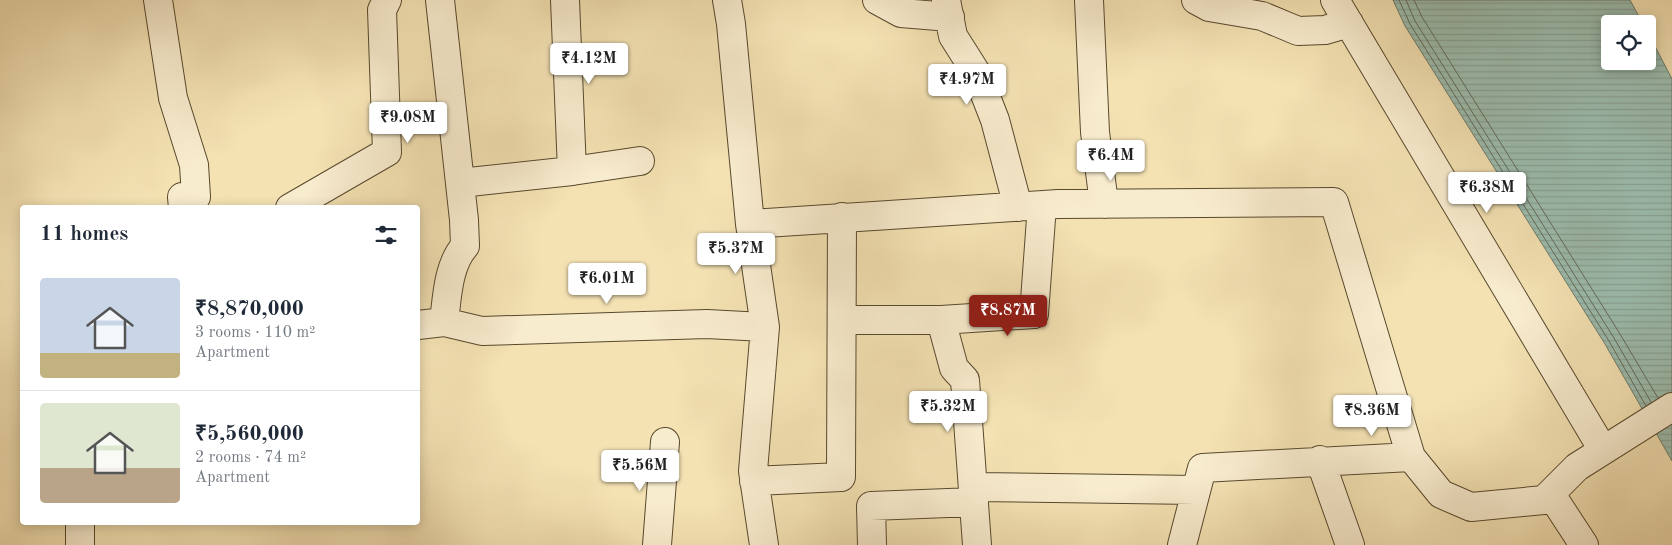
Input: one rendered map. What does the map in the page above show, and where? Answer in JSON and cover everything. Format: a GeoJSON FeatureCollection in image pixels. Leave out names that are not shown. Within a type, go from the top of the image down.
{"type":"FeatureCollection","features":[{"type":"Feature","properties":{"kind":"street"},"geometry":{"type":"LineString","coordinates":[[158,0],[173,98],[194,165],[196,197],[182,197],[182,205]]}},
{"type":"Feature","properties":{"kind":"street"},"geometry":{"type":"LineString","coordinates":[[295,205],[387,152],[382,10],[387,0]]}},
{"type":"Feature","properties":{"kind":"street"},"geometry":{"type":"LineString","coordinates":[[440,0],[465,246],[456,257],[446,301],[444,322]]}},
{"type":"Feature","properties":{"kind":"street"},"geometry":{"type":"LineString","coordinates":[[565,0],[572,171]]}},
{"type":"Feature","properties":{"kind":"street"},"geometry":{"type":"LineString","coordinates":[[727,0],[732,24],[750,224],[765,327],[753,471],[764,545]]}},
{"type":"Feature","properties":{"kind":"street"},"geometry":{"type":"LineString","coordinates":[[842,320],[941,320],[1034,314],[1030,206],[976,74],[953,36],[948,9],[901,14],[877,0]]}},
{"type":"Feature","properties":{"kind":"street"},"geometry":{"type":"LineString","coordinates":[[1089,0],[1095,132],[1104,204]]}},
{"type":"Feature","properties":{"kind":"street"},"geometry":{"type":"LineString","coordinates":[[1196,0],[1209,7],[1262,16],[1298,32],[1325,30],[1348,23]]}},
{"type":"Feature","properties":{"kind":"street"},"geometry":{"type":"LineString","coordinates":[[1335,0],[1603,450]]}},
{"type":"Feature","properties":{"kind":"street"},"geometry":{"type":"LineString","coordinates":[[460,183],[572,171],[640,161]]}},
{"type":"Feature","properties":{"kind":"street"},"geometry":{"type":"LineString","coordinates":[[750,224],[1030,206],[1334,202],[1411,457],[1441,494],[1471,507],[1554,498],[1584,545]]}},
{"type":"Feature","properties":{"kind":"street"},"geometry":{"type":"LineString","coordinates":[[754,481],[841,477],[842,217]]}},
{"type":"Feature","properties":{"kind":"street"},"geometry":{"type":"LineString","coordinates":[[941,320],[954,368],[965,380],[977,545]]}},
{"type":"Feature","properties":{"kind":"street"},"geometry":{"type":"LineString","coordinates":[[420,325],[444,322],[482,331],[707,324],[765,327]]}},
{"type":"Feature","properties":{"kind":"street"},"geometry":{"type":"LineString","coordinates":[[1544,500],[1577,466],[1672,407]]}},
{"type":"Feature","properties":{"kind":"street"},"geometry":{"type":"LineString","coordinates":[[657,545],[665,442]]}},
{"type":"Feature","properties":{"kind":"street"},"geometry":{"type":"LineString","coordinates":[[1182,545],[1202,468],[1320,460],[1411,457]]}},
{"type":"Feature","properties":{"kind":"street"},"geometry":{"type":"LineString","coordinates":[[1320,460],[1350,545]]}},
{"type":"Feature","properties":{"kind":"street"},"geometry":{"type":"LineString","coordinates":[[872,545],[871,506],[974,494],[1196,490]]}},
{"type":"Feature","properties":{"kind":"street"},"geometry":{"type":"LineString","coordinates":[[80,525],[80,545]]}},
{"type":"Feature","properties":{"kind":"water"},"geometry":{"type":"Polygon","coordinates":[[[1393,0],[1630,0],[1638,15],[1601,15],[1601,70],[1656,70],[1656,48],[1672,79],[1672,461],[1605,344],[1405,26],[1393,0]]]}}]}
